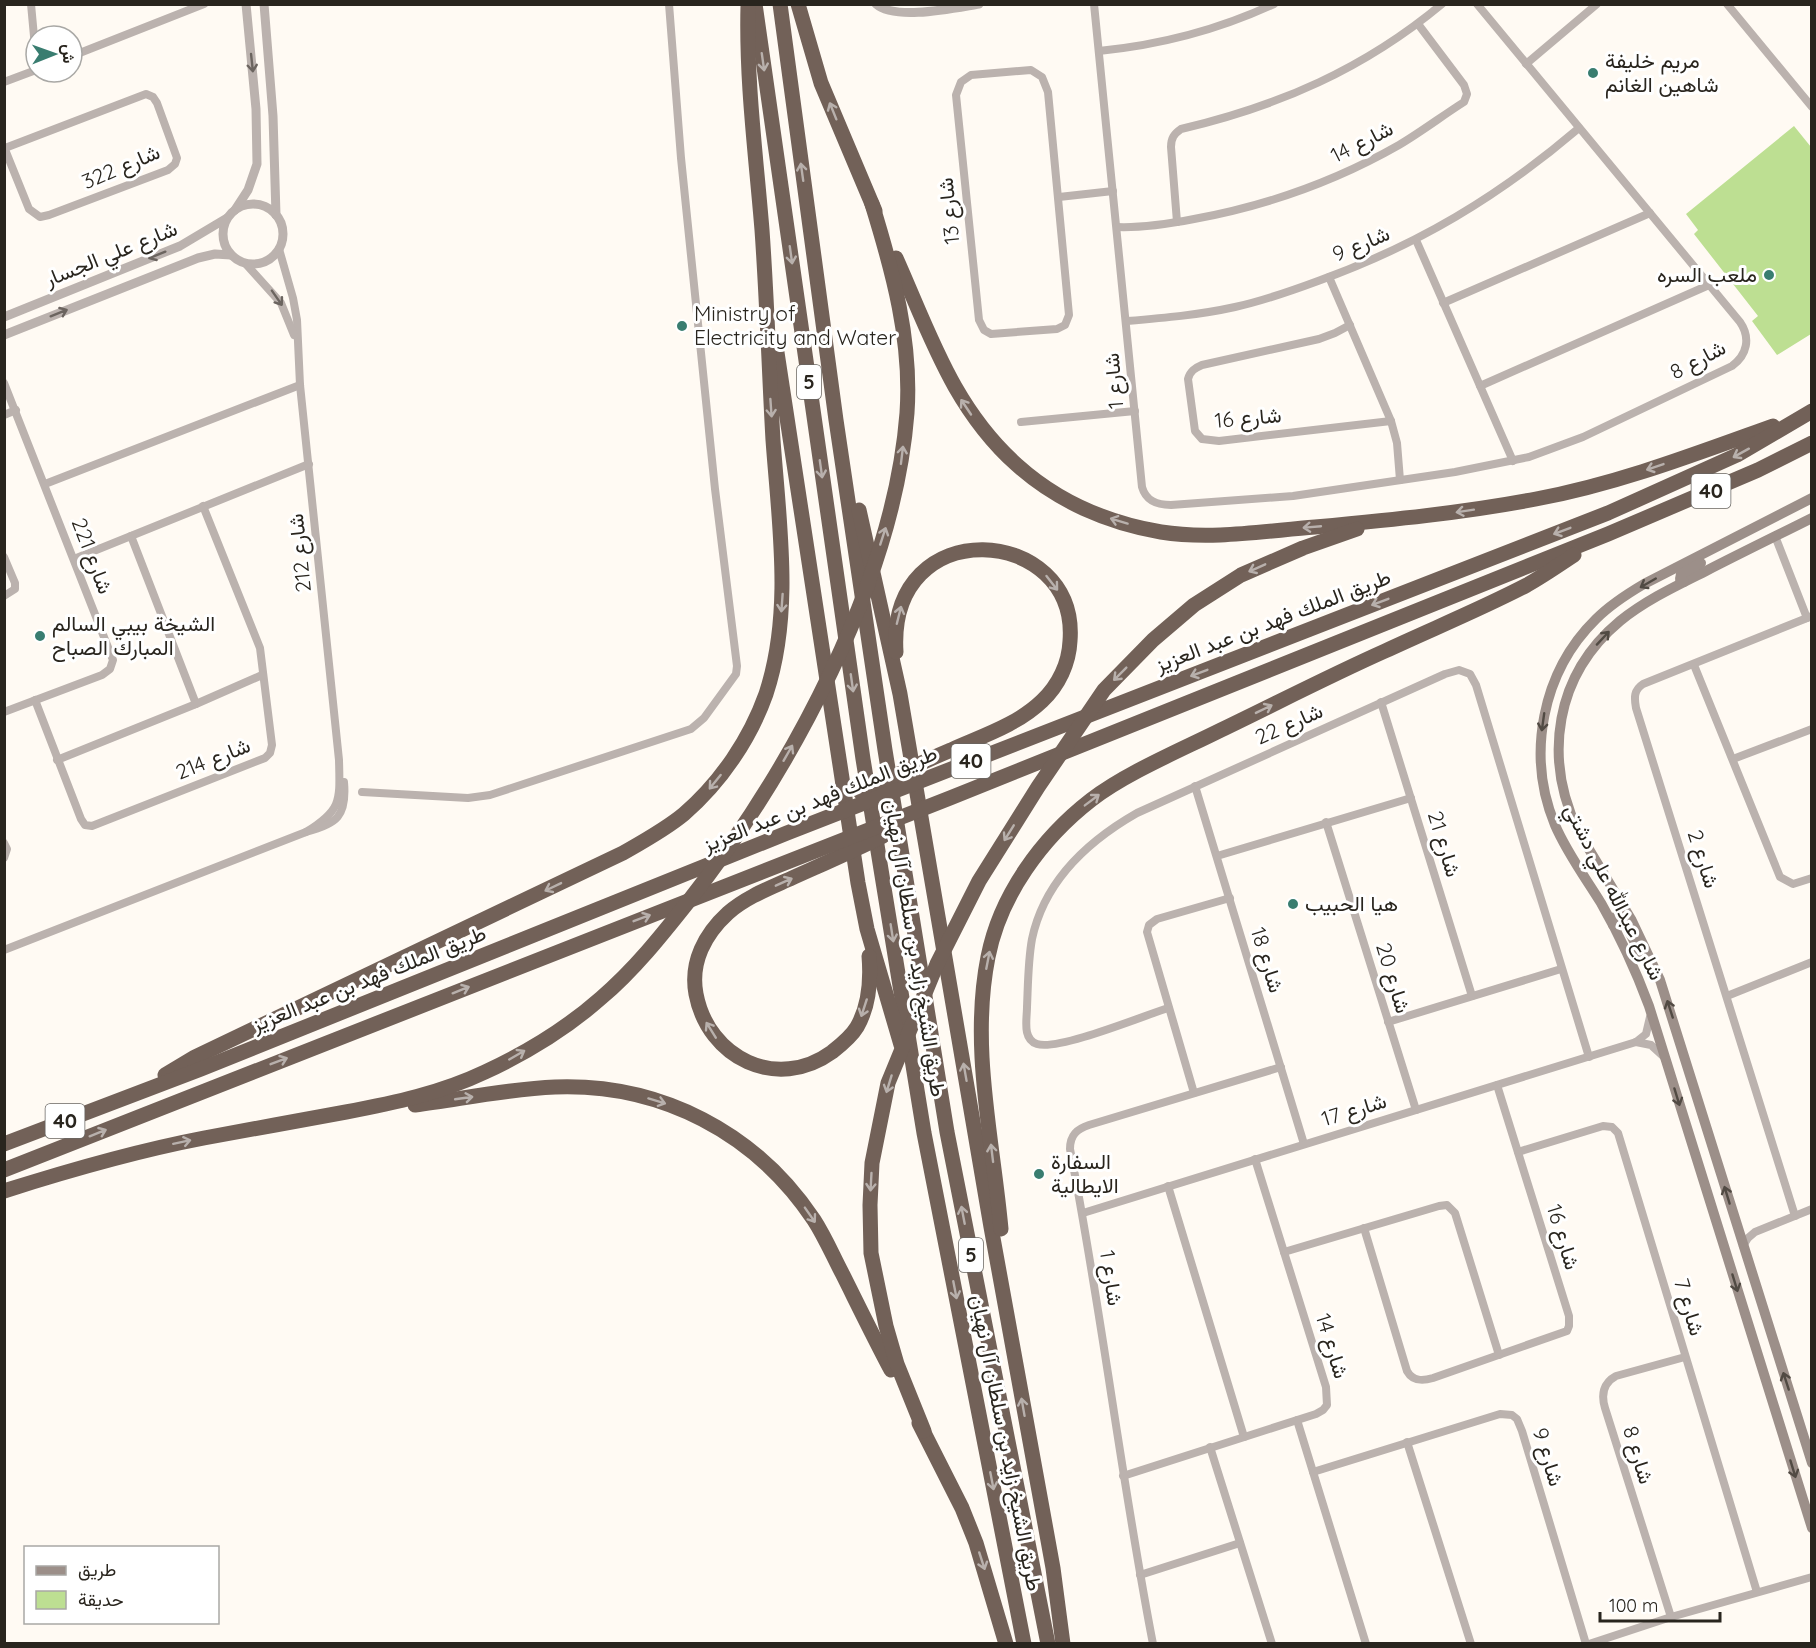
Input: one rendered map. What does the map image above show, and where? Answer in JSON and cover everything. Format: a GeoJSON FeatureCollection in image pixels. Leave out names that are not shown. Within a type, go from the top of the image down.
{"type":"FeatureCollection","features":[{"type":"Feature","properties":{"kind":"highway"},"geometry":{"type":"LineString","coordinates":[[126,1097],[195,1057],[623,853],[658,833],[685,813],[709,789],[731,762],[749,731],[765,694],[778,650],[783,597],[768,360],[765,266],[749,61],[748,4]]}},
{"type":"Feature","properties":{"kind":"highway","name":"طريق الشيخ زايد بن سلطان آل نهيان"},"geometry":{"type":"LineString","coordinates":[[755,4],[863,759],[924,1133],[1024,1644]]}},
{"type":"Feature","properties":{"kind":"highway","name":"طريق الشيخ زايد بن سلطان آل نهيان"},"geometry":{"type":"LineString","coordinates":[[780,4],[836,420],[885,750],[947,1132],[1048,1644]]}},
{"type":"Feature","properties":{"kind":"highway"},"geometry":{"type":"LineString","coordinates":[[798,4],[822,83],[872,204],[950,379],[975,421],[1018,467],[1058,496],[1094,513],[1118,522],[1178,534],[1214,535],[1412,518]]}},
{"type":"Feature","properties":{"kind":"highway"},"geometry":{"type":"LineString","coordinates":[[4,1191],[140,1151],[401,1101],[456,1085],[519,1054],[573,1021],[631,970],[699,888],[772,781],[801,730],[851,624],[891,513],[902,462],[907,409],[907,357],[900,305],[888,254],[872,204]]}},
{"type":"Feature","properties":{"kind":"highway"},"geometry":{"type":"LineString","coordinates":[[765,266],[858,883],[867,929],[908,1066],[924,1133]]}},
{"type":"Feature","properties":{"kind":"highway"},"geometry":{"type":"LineString","coordinates":[[924,1431],[891,1346],[871,1253],[872,1163],[888,1083],[937,964],[979,880],[1038,787],[1104,690],[1153,640],[1194,605],[1241,575],[1303,548],[1359,528],[1538,499],[1633,475],[1810,412]]}},
{"type":"Feature","properties":{"kind":"highway","name":"طريق الملك فهد بن عبد العزيز"},"geometry":{"type":"LineString","coordinates":[[4,1144],[787,833],[1608,513],[1737,455],[1810,412]]}},
{"type":"Feature","properties":{"kind":"highway"},"geometry":{"type":"LineString","coordinates":[[836,420],[846,451],[900,694],[1053,1568],[1062,1644]]}},
{"type":"Feature","properties":{"kind":"highway","name":"طريق الملك فهد بن عبد العزيز"},"geometry":{"type":"LineString","coordinates":[[4,1170],[950,798],[1608,534],[1758,470],[1812,443]]}},
{"type":"Feature","properties":{"kind":"highway"},"geometry":{"type":"LineString","coordinates":[[1011,1337],[1001,1224],[986,1103],[981,1001],[988,955],[1000,916],[1019,880],[1037,853],[1092,798],[1135,773],[1348,668],[1527,585],[1608,534]]}},
{"type":"Feature","properties":{"kind":"highway"},"geometry":{"type":"LineString","coordinates":[[787,833],[888,779],[1010,723],[1039,703],[1058,680],[1066,663],[1070,644],[1068,614],[1055,586],[1034,565],[1016,556],[998,551],[982,549],[965,551],[938,561],[917,579],[899,611],[896,637],[900,694]]}},
{"type":"Feature","properties":{"kind":"highway"},"geometry":{"type":"LineString","coordinates":[[867,929],[870,977],[866,1007],[857,1027],[842,1045],[824,1058],[791,1069],[774,1069],[756,1065],[734,1055],[725,1048],[708,1027],[698,1002],[695,975],[697,961],[701,948],[709,935],[729,913],[768,889],[892,831],[950,798]]}},
{"type":"Feature","properties":{"kind":"highway"},"geometry":{"type":"LineString","coordinates":[[281,1125],[556,1087],[610,1090],[636,1095],[673,1106],[738,1139],[776,1172],[815,1222],[962,1508],[976,1543],[1005,1644]]}},
{"type":"Feature","properties":{"kind":"main road","name":"شارع عبدالله علي دشتي"},"geometry":{"type":"LineString","coordinates":[[1812,498],[1660,576],[1628,594],[1607,610],[1572,648],[1551,691],[1544,713],[1540,743],[1542,776],[1556,827],[1572,859],[1613,925],[1649,1006],[1812,1528]]}},
{"type":"Feature","properties":{"kind":"main road","name":"شارع عبدالله علي دشتي"},"geometry":{"type":"LineString","coordinates":[[1812,518],[1655,597],[1629,614],[1595,646],[1583,662],[1563,707],[1558,739],[1561,787],[1571,818],[1631,919],[1660,980],[1812,1463]]}},
{"type":"Feature","properties":{"kind":"main road"},"geometry":{"type":"LineString","coordinates":[[1684,582],[1680,577],[1683,572],[1750,537],[1772,519]]}},
{"type":"Feature","properties":{"kind":"main road"},"geometry":{"type":"LineString","coordinates":[[1613,925],[1615,917],[1620,916],[1624,920],[1648,967],[1660,980]]}},
{"type":"Feature","properties":{"kind":"main road"},"geometry":{"type":"LineString","coordinates":[[1053,1568],[1068,1644]]}},
{"type":"Feature","properties":{"kind":"street"},"geometry":{"type":"LineString","coordinates":[[31,4],[33,24]]}},
{"type":"Feature","properties":{"kind":"street"},"geometry":{"type":"LineString","coordinates":[[84,51],[204,4]]}},
{"type":"Feature","properties":{"kind":"street"},"geometry":{"type":"LineString","coordinates":[[244,7],[255,88],[257,164],[252,182],[235,210],[227,218],[223,233],[231,255],[245,263],[255,264],[264,262],[279,249],[283,231],[276,215],[274,144],[264,4]]}},
{"type":"Feature","properties":{"kind":"street"},"geometry":{"type":"LineString","coordinates":[[362,792],[468,798],[490,795],[691,729],[704,718],[736,674],[737,666],[716,498],[681,158],[669,4]]}},
{"type":"Feature","properties":{"kind":"street"},"geometry":{"type":"LineString","coordinates":[[879,6],[900,14],[979,4]]}},
{"type":"Feature","properties":{"kind":"street","name":"شارع 1"},"geometry":{"type":"LineString","coordinates":[[1094,4],[1144,493],[1151,501],[1171,505],[1274,498],[1455,472],[1513,461]]}},
{"type":"Feature","properties":{"kind":"street"},"geometry":{"type":"LineString","coordinates":[[1099,51],[1154,44],[1190,35],[1274,4]]}},
{"type":"Feature","properties":{"kind":"street"},"geometry":{"type":"LineString","coordinates":[[1177,222],[1171,147],[1172,140],[1181,129],[1254,110],[1296,94],[1347,69],[1418,24],[1442,4]]}},
{"type":"Feature","properties":{"kind":"street","name":"شارع 8"},"geometry":{"type":"LineString","coordinates":[[1477,4],[1743,326],[1746,345],[1738,362],[1583,437],[1546,452],[1513,461]]}},
{"type":"Feature","properties":{"kind":"street"},"geometry":{"type":"LineString","coordinates":[[1727,4],[1812,107]]}},
{"type":"Feature","properties":{"kind":"street"},"geometry":{"type":"LineString","coordinates":[[1526,64],[1597,5]]}},
{"type":"Feature","properties":{"kind":"street","name":"شارع 14"},"geometry":{"type":"LineString","coordinates":[[1117,227],[1150,227],[1249,207],[1316,184],[1397,146],[1465,100],[1467,92],[1418,24]]}},
{"type":"Feature","properties":{"kind":"street","name":"شارع 13"},"geometry":{"type":"LineString","coordinates":[[1027,70],[1036,72],[1042,77],[1048,92],[1059,197],[1070,305],[1067,322],[1057,329],[996,334],[986,332],[979,320],[955,101],[957,90],[963,79],[975,74],[1027,70]]}},
{"type":"Feature","properties":{"kind":"street"},"geometry":{"type":"LineString","coordinates":[[4,82],[24,74]]}},
{"type":"Feature","properties":{"kind":"street","name":"شارع 322"},"geometry":{"type":"LineString","coordinates":[[146,94],[153,97],[157,103],[177,158],[175,164],[168,170],[49,216],[40,217],[29,209],[5,148],[146,94]]}},
{"type":"Feature","properties":{"kind":"street","name":"شارع 9"},"geometry":{"type":"LineString","coordinates":[[1127,321],[1194,314],[1238,306],[1329,277],[1416,240],[1519,176],[1578,128]]}},
{"type":"Feature","properties":{"kind":"street"},"geometry":{"type":"LineString","coordinates":[[257,143],[267,147],[274,144]]}},
{"type":"Feature","properties":{"kind":"street"},"geometry":{"type":"LineString","coordinates":[[1059,197],[1113,191]]}},
{"type":"Feature","properties":{"kind":"street"},"geometry":{"type":"LineString","coordinates":[[235,210],[252,204],[261,205],[276,215]]}},
{"type":"Feature","properties":{"kind":"street"},"geometry":{"type":"LineString","coordinates":[[1443,303],[1650,213]]}},
{"type":"Feature","properties":{"kind":"street","name":"شارع علي الجسار"},"geometry":{"type":"LineString","coordinates":[[4,317],[180,246],[227,218]]}},
{"type":"Feature","properties":{"kind":"street"},"geometry":{"type":"LineString","coordinates":[[1416,240],[1513,461]]}},
{"type":"Feature","properties":{"kind":"street","name":"شارع 212"},"geometry":{"type":"LineString","coordinates":[[4,950],[306,832],[328,818],[336,806],[339,798],[339,760],[300,385],[295,309],[279,249]]}},
{"type":"Feature","properties":{"kind":"street","name":"شارع علي الجسار"},"geometry":{"type":"LineString","coordinates":[[4,335],[198,258],[215,254],[231,255]]}},
{"type":"Feature","properties":{"kind":"street","name":"شارع 212"},"geometry":{"type":"LineString","coordinates":[[245,263],[280,303],[290,321],[297,342]]}},
{"type":"Feature","properties":{"kind":"street"},"geometry":{"type":"LineString","coordinates":[[118,271],[124,279],[123,287]]}},
{"type":"Feature","properties":{"kind":"street"},"geometry":{"type":"LineString","coordinates":[[1329,277],[1391,421],[1397,443],[1400,480]]}},
{"type":"Feature","properties":{"kind":"street"},"geometry":{"type":"LineString","coordinates":[[1480,386],[1709,285]]}},
{"type":"Feature","properties":{"kind":"street","name":"شارع 16"},"geometry":{"type":"LineString","coordinates":[[1350,325],[1319,339],[1202,365],[1195,369],[1188,379],[1195,432],[1202,439],[1219,441],[1391,421]]}},
{"type":"Feature","properties":{"kind":"street","name":"شارع 221"},"geometry":{"type":"LineString","coordinates":[[4,383],[112,655],[112,665],[102,675],[4,712]]}},
{"type":"Feature","properties":{"kind":"street"},"geometry":{"type":"LineString","coordinates":[[45,484],[300,385]]}},
{"type":"Feature","properties":{"kind":"street"},"geometry":{"type":"LineString","coordinates":[[4,414],[16,410]]}},
{"type":"Feature","properties":{"kind":"street"},"geometry":{"type":"LineString","coordinates":[[1021,422],[1135,411]]}},
{"type":"Feature","properties":{"kind":"street"},"geometry":{"type":"LineString","coordinates":[[74,559],[309,464]]}},
{"type":"Feature","properties":{"kind":"street","name":"شارع 214"},"geometry":{"type":"LineString","coordinates":[[35,700],[57,760],[85,825],[92,826],[265,758],[270,753],[272,745],[260,648],[203,506]]}},
{"type":"Feature","properties":{"kind":"street"},"geometry":{"type":"LineString","coordinates":[[131,536],[196,704]]}},
{"type":"Feature","properties":{"kind":"street","name":"شارع 2"},"geometry":{"type":"LineString","coordinates":[[1775,536],[1809,617],[1643,684],[1636,691],[1635,700],[1795,1216]]}},
{"type":"Feature","properties":{"kind":"street"},"geometry":{"type":"LineString","coordinates":[[4,557],[15,583],[15,589],[4,596]]}},
{"type":"Feature","properties":{"kind":"street"},"geometry":{"type":"LineString","coordinates":[[1694,665],[1780,877],[1793,884],[1812,878]]}},
{"type":"Feature","properties":{"kind":"street","name":"شارع 22"},"geometry":{"type":"LineString","coordinates":[[1168,1008],[1081,1038],[1053,1044],[1036,1044],[1030,1040],[1026,1032],[1032,939],[1044,904],[1056,884],[1084,851],[1108,831],[1137,813],[1452,671],[1464,671],[1473,677],[1589,1057]]}},
{"type":"Feature","properties":{"kind":"street"},"geometry":{"type":"LineString","coordinates":[[57,760],[262,675]]}},
{"type":"Feature","properties":{"kind":"street","name":"شارع 21"},"geometry":{"type":"LineString","coordinates":[[1381,702],[1472,996]]}},
{"type":"Feature","properties":{"kind":"street"},"geometry":{"type":"LineString","coordinates":[[1733,759],[1812,729]]}},
{"type":"Feature","properties":{"kind":"street","name":"شارع 18"},"geometry":{"type":"LineString","coordinates":[[1196,786],[1304,1144]]}},
{"type":"Feature","properties":{"kind":"street"},"geometry":{"type":"LineString","coordinates":[[1217,856],[1411,798]]}},
{"type":"Feature","properties":{"kind":"street","name":"شارع 20"},"geometry":{"type":"LineString","coordinates":[[1326,822],[1416,1110]]}},
{"type":"Feature","properties":{"kind":"street"},"geometry":{"type":"LineString","coordinates":[[4,843],[7,849],[4,858]]}},
{"type":"Feature","properties":{"kind":"street"},"geometry":{"type":"LineString","coordinates":[[1194,1093],[1147,936],[1149,925],[1160,917],[1230,898]]}},
{"type":"Feature","properties":{"kind":"street"},"geometry":{"type":"LineString","coordinates":[[1727,996],[1812,962]]}},
{"type":"Feature","properties":{"kind":"street"},"geometry":{"type":"LineString","coordinates":[[1388,1022],[1561,969]]}},
{"type":"Feature","properties":{"kind":"street"},"geometry":{"type":"LineString","coordinates":[[1636,1042],[1648,1029],[1649,1006]]}},
{"type":"Feature","properties":{"kind":"street"},"geometry":{"type":"LineString","coordinates":[[1636,1042],[1654,1047],[1667,1063]]}},
{"type":"Feature","properties":{"kind":"street","name":"شارع 17"},"geometry":{"type":"LineString","coordinates":[[1083,1213],[1636,1042]]}},
{"type":"Feature","properties":{"kind":"street","name":"شارع 1"},"geometry":{"type":"LineString","coordinates":[[1153,1644],[1122,1476],[1083,1213],[1070,1149],[1071,1140],[1074,1133],[1089,1125],[1281,1067]]}},
{"type":"Feature","properties":{"kind":"street","name":"شارع 16"},"geometry":{"type":"LineString","coordinates":[[1364,1228],[1410,1376],[1418,1380],[1429,1379],[1565,1333],[1570,1324],[1497,1085]]}},
{"type":"Feature","properties":{"kind":"street","name":"شارع 7"},"geometry":{"type":"LineString","coordinates":[[1518,1152],[1598,1127],[1609,1126],[1616,1130],[1757,1592]]}},
{"type":"Feature","properties":{"kind":"street","name":"شارع 14"},"geometry":{"type":"LineString","coordinates":[[1122,1476],[1297,1420],[1323,1410],[1327,1405],[1328,1397],[1255,1159]]}},
{"type":"Feature","properties":{"kind":"street"},"geometry":{"type":"LineString","coordinates":[[1168,1186],[1244,1437]]}},
{"type":"Feature","properties":{"kind":"street"},"geometry":{"type":"LineString","coordinates":[[1284,1252],[1441,1205],[1451,1208],[1455,1213],[1499,1356]]}},
{"type":"Feature","properties":{"kind":"street"},"geometry":{"type":"LineString","coordinates":[[1743,1247],[1755,1232],[1812,1209]]}},
{"type":"Feature","properties":{"kind":"street"},"geometry":{"type":"LineString","coordinates":[[1736,1226],[1745,1231],[1755,1232]]}},
{"type":"Feature","properties":{"kind":"street","name":"شارع 8"},"geometry":{"type":"LineString","coordinates":[[1671,1617],[1605,1408],[1603,1394],[1612,1378],[1685,1357]]}},
{"type":"Feature","properties":{"kind":"street","name":"شارع 9"},"geometry":{"type":"LineString","coordinates":[[1312,1472],[1502,1414],[1508,1413],[1514,1416],[1522,1431],[1587,1644]]}},
{"type":"Feature","properties":{"kind":"street"},"geometry":{"type":"LineString","coordinates":[[1297,1420],[1366,1644]]}},
{"type":"Feature","properties":{"kind":"street"},"geometry":{"type":"LineString","coordinates":[[1803,1437],[1812,1452]]}},
{"type":"Feature","properties":{"kind":"street"},"geometry":{"type":"LineString","coordinates":[[1407,1442],[1471,1644]]}},
{"type":"Feature","properties":{"kind":"street"},"geometry":{"type":"LineString","coordinates":[[1210,1448],[1272,1644]]}},
{"type":"Feature","properties":{"kind":"street"},"geometry":{"type":"LineString","coordinates":[[1140,1575],[1240,1544]]}},
{"type":"Feature","properties":{"kind":"street"},"geometry":{"type":"LineString","coordinates":[[1587,1644],[1811,1576]]}},
{"type":"Feature","properties":{"kind":"green space","name":"ملعب السره"},"geometry":{"type":"Polygon","coordinates":[[[1794,126],[1811,147],[1811,334],[1777,355],[1752,321],[1758,316],[1694,234],[1698,230],[1686,214],[1794,126]]]}},
{"type":"Feature","properties":{"kind":"place","name":"مريم خليفة شاهين الغانم"},"geometry":{"type":"Point","coordinates":[1593,73]}},
{"type":"Feature","properties":{"kind":"place","name":"ملعب السره"},"geometry":{"type":"Point","coordinates":[1769,275]}},
{"type":"Feature","properties":{"kind":"place","name":"Ministry of Electricity and Water"},"geometry":{"type":"Point","coordinates":[682,326]}},
{"type":"Feature","properties":{"kind":"place","name":"الشيخة بيبي السالم المبارك الصباح"},"geometry":{"type":"Point","coordinates":[40,636]}},
{"type":"Feature","properties":{"kind":"place","name":"هيا الحبيب"},"geometry":{"type":"Point","coordinates":[1293,904]}},
{"type":"Feature","properties":{"kind":"place","name":"السفارة الايطالية"},"geometry":{"type":"Point","coordinates":[1039,1174]}}]}
